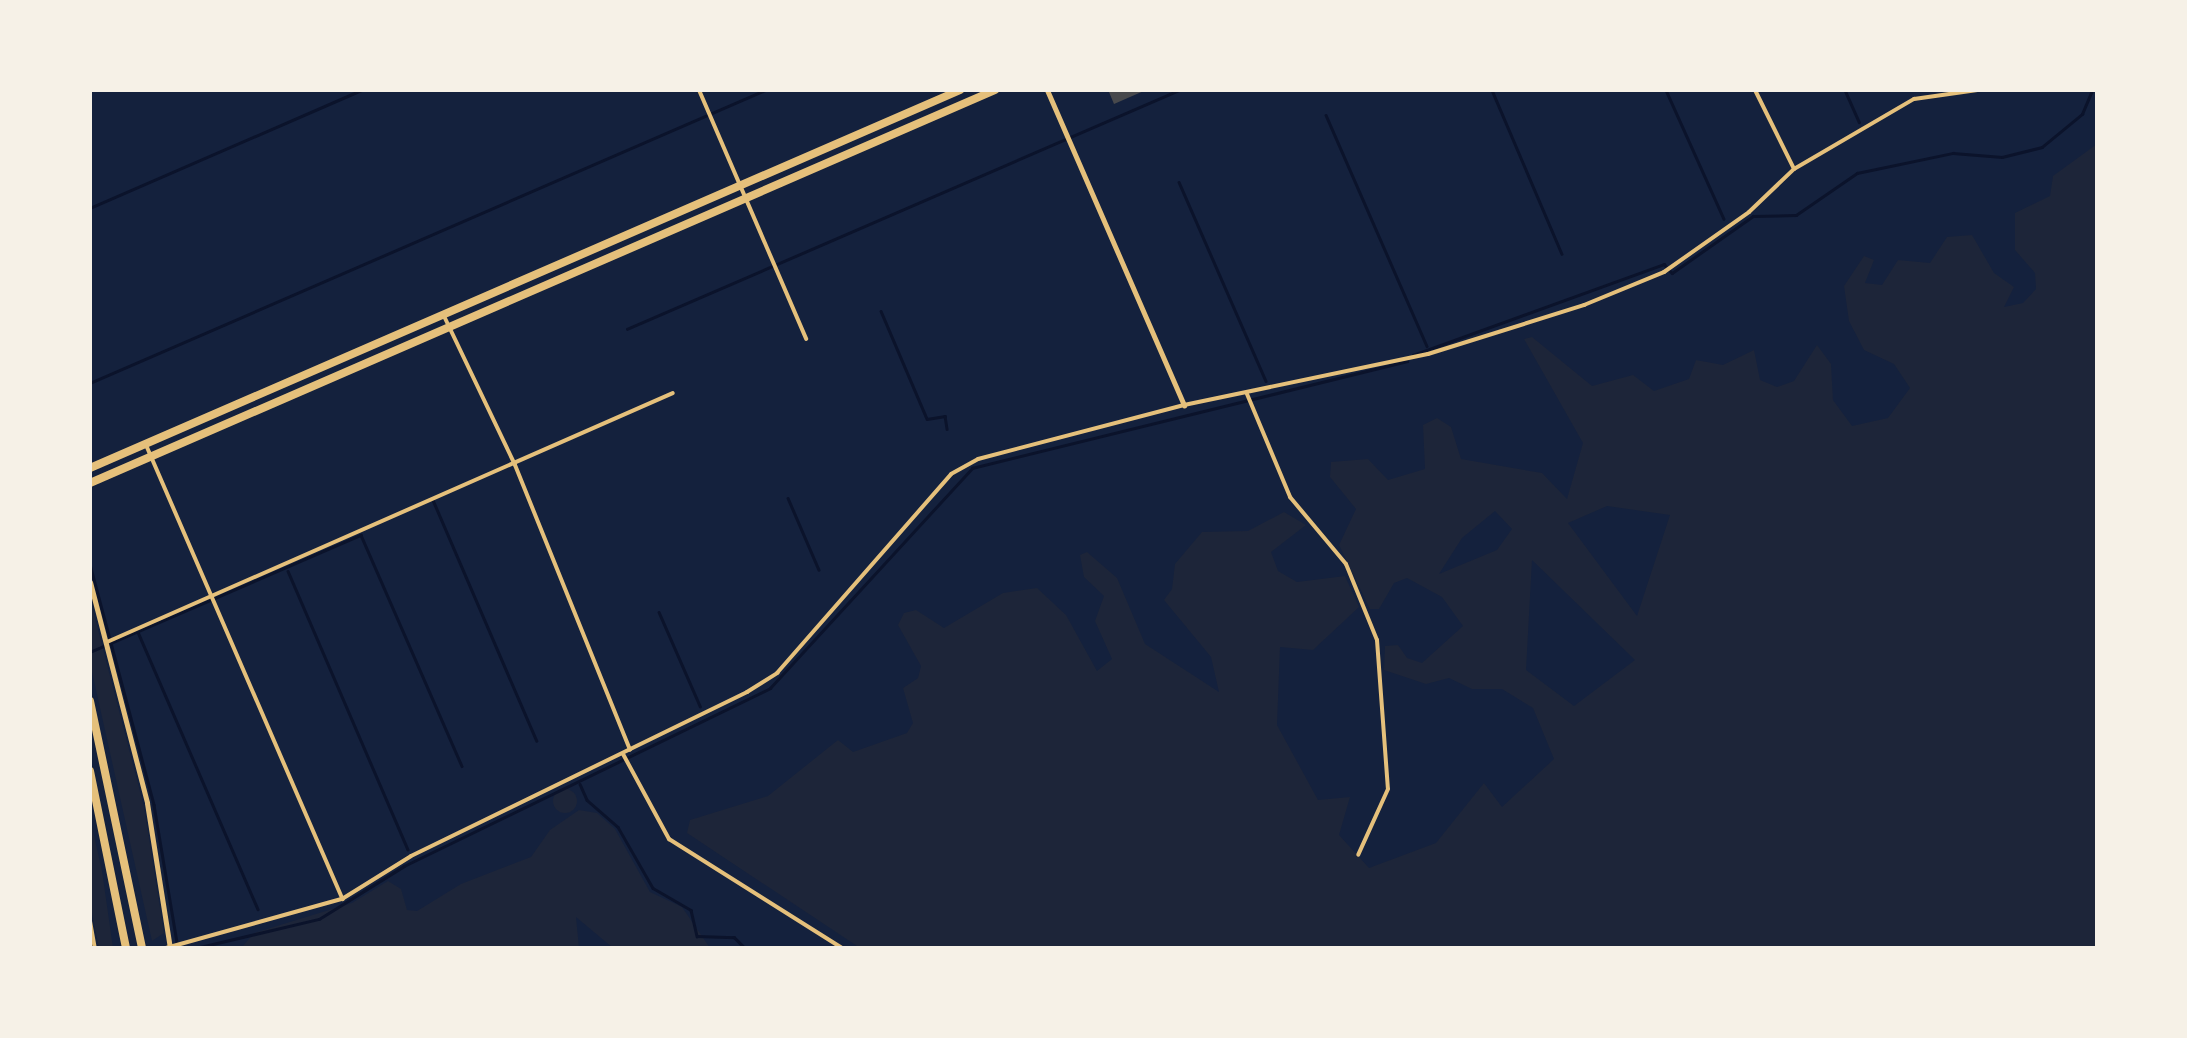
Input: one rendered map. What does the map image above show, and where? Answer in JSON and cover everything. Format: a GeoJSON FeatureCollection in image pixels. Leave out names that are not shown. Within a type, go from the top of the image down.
{"type":"FeatureCollection","features":[{"type":"Feature","properties":{"kind":"highway"},"geometry":{"type":"LineString","coordinates":[[90,468],[960,90]]}},
{"type":"Feature","properties":{"kind":"highway"},"geometry":{"type":"LineString","coordinates":[[90,483],[995,90]]}},
{"type":"Feature","properties":{"kind":"highway"},"geometry":{"type":"LineString","coordinates":[[90,702],[142,948]]}},
{"type":"Feature","properties":{"kind":"highway"},"geometry":{"type":"LineString","coordinates":[[90,771],[126,948]]}},
{"type":"Feature","properties":{"kind":"street"},"geometry":{"type":"LineString","coordinates":[[698,90],[806,339]]}},
{"type":"Feature","properties":{"kind":"street"},"geometry":{"type":"LineString","coordinates":[[1047,90],[1184,406]]}},
{"type":"Feature","properties":{"kind":"street"},"geometry":{"type":"LineString","coordinates":[[1756,90],[1794,169]]}},
{"type":"Feature","properties":{"kind":"street"},"geometry":{"type":"LineString","coordinates":[[90,582],[147,803],[169,948],[342,899],[411,856],[777,674],[958,469],[1184,406],[1428,354],[1584,306],[1664,272],[1749,212],[1794,169],[1914,98],[1977,90]]}},
{"type":"Feature","properties":{"kind":"street"},"geometry":{"type":"LineString","coordinates":[[443,314],[514,464],[630,750]]}},
{"type":"Feature","properties":{"kind":"street"},"geometry":{"type":"LineString","coordinates":[[1246,392],[1290,497],[1346,564],[1376,640],[1388,789],[1358,855]]}},
{"type":"Feature","properties":{"kind":"street"},"geometry":{"type":"LineString","coordinates":[[107,642],[673,393]]}},
{"type":"Feature","properties":{"kind":"street"},"geometry":{"type":"LineString","coordinates":[[146,445],[342,899]]}},
{"type":"Feature","properties":{"kind":"street"},"geometry":{"type":"LineString","coordinates":[[622,754],[669,839],[842,948]]}},
{"type":"Feature","properties":{"kind":"street"},"geometry":{"type":"LineString","coordinates":[[90,921],[95,948]]}},
{"type":"Feature","properties":{"kind":"shaded area"},"geometry":{"type":"Polygon","coordinates":[[[2097,144],[2097,948],[860,948],[687,833],[690,820],[768,796],[838,740],[853,752],[907,733],[913,723],[903,688],[918,678],[921,666],[898,625],[904,613],[916,610],[944,628],[1003,593],[1037,588],[1066,615],[1097,671],[1112,659],[1095,621],[1104,596],[1084,577],[1080,555],[1087,552],[1117,578],[1145,644],[1219,692],[1211,657],[1164,600],[1172,589],[1175,564],[1202,532],[1248,531],[1284,512],[1306,525],[1271,552],[1278,571],[1297,582],[1345,576],[1359,607],[1313,650],[1280,647],[1277,725],[1318,800],[1350,797],[1339,835],[1369,868],[1436,843],[1484,783],[1502,807],[1554,759],[1533,708],[1502,689],[1472,689],[1449,678],[1426,684],[1384,670],[1385,646],[1398,645],[1407,658],[1422,663],[1463,626],[1442,597],[1407,578],[1394,583],[1379,609],[1370,609],[1339,545],[1356,509],[1330,477],[1331,462],[1368,459],[1388,480],[1425,469],[1423,425],[1437,418],[1451,427],[1461,459],[1542,473],[1567,499],[1583,443],[1524,339],[1532,337],[1592,386],[1633,375],[1654,391],[1689,379],[1696,360],[1723,365],[1754,350],[1760,380],[1777,387],[1794,381],[1817,345],[1831,364],[1833,400],[1852,426],[1888,418],[1910,388],[1894,364],[1864,350],[1849,321],[1844,286],[1864,256],[1874,260],[1865,283],[1882,285],[1898,260],[1930,263],[1947,237],[1972,235],[1994,273],[2014,287],[2004,307],[2023,303],[2036,289],[2035,273],[2015,250],[2015,213],[2050,196],[2053,176],[2097,144]],[[1607,506],[1568,523],[1637,616],[1670,515],[1607,506]],[[1495,511],[1462,538],[1439,574],[1497,550],[1512,529],[1495,511]],[[1532,560],[1526,670],[1574,706],[1635,660],[1532,560]]]}},
{"type":"Feature","properties":{"kind":"shaded area"},"geometry":{"type":"Polygon","coordinates":[[[90,599],[144,807],[164,933],[152,941],[90,663],[90,599]]]}},
{"type":"Feature","properties":{"kind":"shaded area"},"geometry":{"type":"Polygon","coordinates":[[[565,789],[574,792],[574,810],[565,813],[556,810],[553,801],[556,792],[565,789]]]}},
{"type":"Feature","properties":{"kind":"shaded area"},"geometry":{"type":"Polygon","coordinates":[[[579,810],[597,813],[615,829],[650,892],[682,907],[710,948],[613,948],[576,917],[579,948],[243,946],[254,933],[352,903],[388,881],[401,889],[407,910],[417,911],[461,884],[531,857],[550,830],[579,810]]]}},
{"type":"Feature","properties":{"kind":"shaded area"},"geometry":{"type":"Polygon","coordinates":[[[90,818],[113,948],[99,948],[90,904],[90,818]]]}},
{"type":"Feature","properties":{"kind":"building"},"geometry":{"type":"Polygon","coordinates":[[[1113,90],[1146,90],[1114,104],[1109,92],[1113,90]]]}},
{"type":"Feature","properties":{"kind":"waterway"},"geometry":{"type":"LineString","coordinates":[[90,208],[362,90]]}},
{"type":"Feature","properties":{"kind":"waterway"},"geometry":{"type":"LineString","coordinates":[[90,383],[765,90]]}},
{"type":"Feature","properties":{"kind":"waterway"},"geometry":{"type":"LineString","coordinates":[[627,329],[1179,90]]}},
{"type":"Feature","properties":{"kind":"waterway"},"geometry":{"type":"LineString","coordinates":[[1492,90],[1562,254]]}},
{"type":"Feature","properties":{"kind":"waterway"},"geometry":{"type":"LineString","coordinates":[[1666,90],[1724,219]]}},
{"type":"Feature","properties":{"kind":"waterway"},"geometry":{"type":"LineString","coordinates":[[1845,90],[1859,122]]}},
{"type":"Feature","properties":{"kind":"waterway"},"geometry":{"type":"LineString","coordinates":[[1413,355],[1664,264],[1672,273],[1753,216],[1796,215],[1857,173],[1953,153],[2002,157],[2042,147],[2082,114],[2092,90]]}},
{"type":"Feature","properties":{"kind":"waterway"},"geometry":{"type":"LineString","coordinates":[[1326,115],[1427,346]]}},
{"type":"Feature","properties":{"kind":"waterway"},"geometry":{"type":"LineString","coordinates":[[1179,182],[1266,381]]}},
{"type":"Feature","properties":{"kind":"waterway"},"geometry":{"type":"LineString","coordinates":[[881,311],[927,419],[945,416],[947,429]]}},
{"type":"Feature","properties":{"kind":"waterway"},"geometry":{"type":"LineString","coordinates":[[196,948],[319,919],[404,866],[770,688],[972,468],[1407,361]]}},
{"type":"Feature","properties":{"kind":"waterway"},"geometry":{"type":"LineString","coordinates":[[788,498],[819,570]]}},
{"type":"Feature","properties":{"kind":"waterway"},"geometry":{"type":"LineString","coordinates":[[433,500],[537,741]]}},
{"type":"Feature","properties":{"kind":"waterway"},"geometry":{"type":"LineString","coordinates":[[90,652],[361,535],[462,766]]}},
{"type":"Feature","properties":{"kind":"waterway"},"geometry":{"type":"LineString","coordinates":[[90,564],[154,805],[178,948]]}},
{"type":"Feature","properties":{"kind":"waterway"},"geometry":{"type":"LineString","coordinates":[[288,571],[408,849]]}},
{"type":"Feature","properties":{"kind":"waterway"},"geometry":{"type":"LineString","coordinates":[[659,612],[700,706]]}},
{"type":"Feature","properties":{"kind":"waterway"},"geometry":{"type":"LineString","coordinates":[[138,632],[258,909]]}},
{"type":"Feature","properties":{"kind":"waterway"},"geometry":{"type":"LineString","coordinates":[[580,784],[587,800],[618,827],[653,888],[691,910],[697,936],[734,937],[745,948]]}}]}
